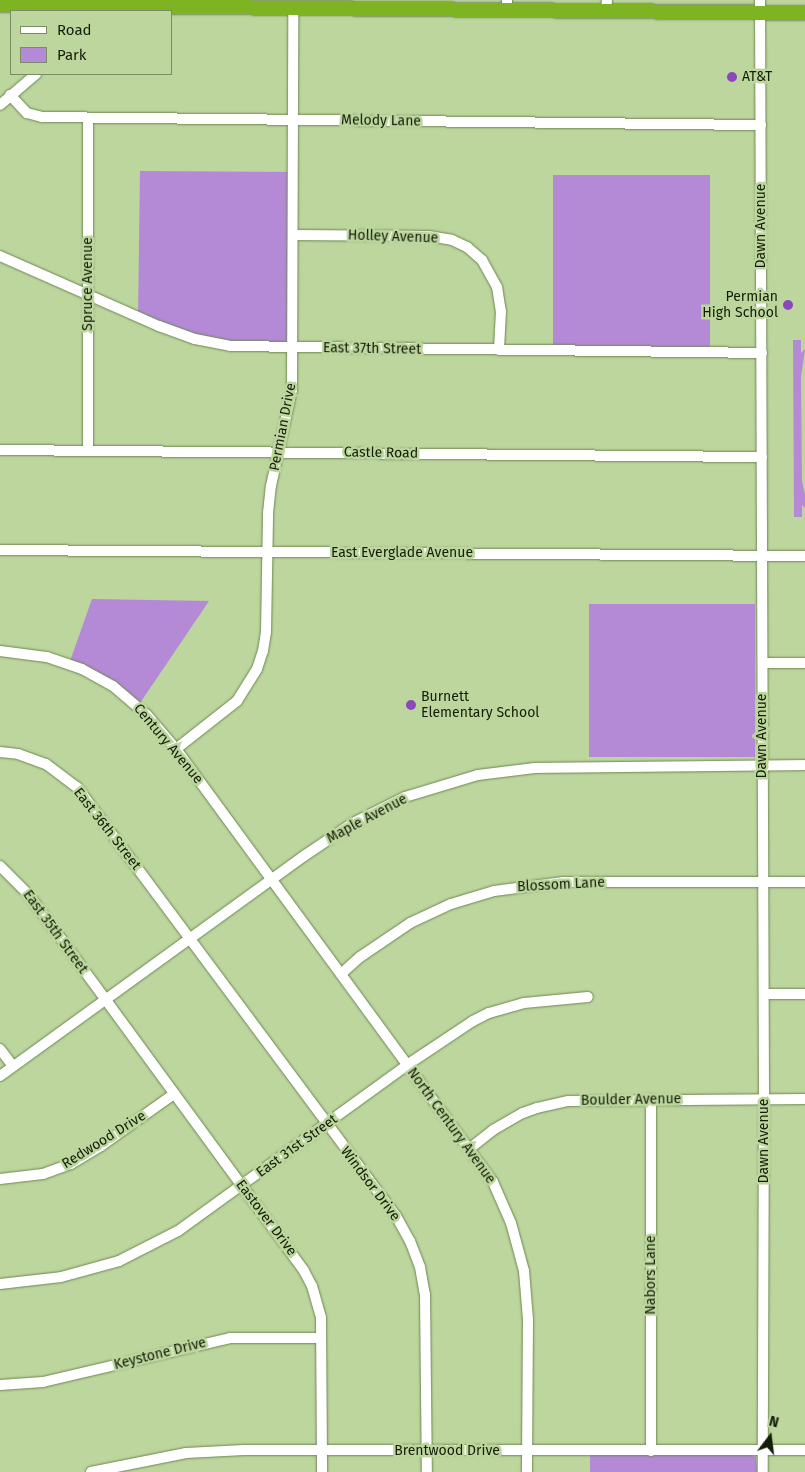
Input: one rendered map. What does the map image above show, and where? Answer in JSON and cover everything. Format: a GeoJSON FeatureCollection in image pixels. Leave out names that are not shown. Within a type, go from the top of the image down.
{"type":"FeatureCollection","features":[{"type":"Feature","properties":{"kind":"highway"},"geometry":{"type":"LineString","coordinates":[[0,5],[34,8],[200,3],[293,9],[404,5],[760,7],[805,13]]}},
{"type":"Feature","properties":{"kind":"street","name":"Dawn Avenue"},"geometry":{"type":"LineString","coordinates":[[760,7],[764,882],[763,1472]]}},
{"type":"Feature","properties":{"kind":"street","name":"Permian Drive"},"geometry":{"type":"LineString","coordinates":[[176,749],[237,701],[257,669],[266,632],[268,513],[292,390],[293,9]]}},
{"type":"Feature","properties":{"kind":"street"},"geometry":{"type":"LineString","coordinates":[[0,104],[35,75]]}},
{"type":"Feature","properties":{"kind":"street","name":"Melody Lane"},"geometry":{"type":"LineString","coordinates":[[10,95],[22,108],[33,115],[88,118],[761,125]]}},
{"type":"Feature","properties":{"kind":"street","name":"Spruce Avenue"},"geometry":{"type":"LineString","coordinates":[[88,118],[88,450]]}},
{"type":"Feature","properties":{"kind":"street","name":"Holley Avenue"},"geometry":{"type":"LineString","coordinates":[[293,234],[428,236],[452,240],[467,247],[486,264],[497,287],[501,311],[499,350]]}},
{"type":"Feature","properties":{"kind":"street","name":"East 37th Street"},"geometry":{"type":"LineString","coordinates":[[0,256],[159,326],[195,339],[230,346],[762,353]]}},
{"type":"Feature","properties":{"kind":"street","name":"Castle Road"},"geometry":{"type":"LineString","coordinates":[[0,450],[762,457]]}},
{"type":"Feature","properties":{"kind":"street","name":"East Everglade Avenue"},"geometry":{"type":"LineString","coordinates":[[0,550],[805,556]]}},
{"type":"Feature","properties":{"kind":"street","name":"Century Avenue"},"geometry":{"type":"LineString","coordinates":[[0,652],[48,657],[98,676],[138,706],[176,749],[272,879]]}},
{"type":"Feature","properties":{"kind":"street"},"geometry":{"type":"LineString","coordinates":[[763,663],[805,663]]}},
{"type":"Feature","properties":{"kind":"street","name":"East 36th Street"},"geometry":{"type":"LineString","coordinates":[[0,752],[32,758],[57,770],[72,782],[190,940]]}},
{"type":"Feature","properties":{"kind":"street","name":"Maple Avenue"},"geometry":{"type":"LineString","coordinates":[[0,1076],[331,837],[381,808],[453,781],[505,771],[535,768],[805,765]]}},
{"type":"Feature","properties":{"kind":"street","name":"East 35th Street"},"geometry":{"type":"LineString","coordinates":[[0,866],[29,895],[105,1000]]}},
{"type":"Feature","properties":{"kind":"street","name":"North Century Avenue"},"geometry":{"type":"LineString","coordinates":[[272,879],[493,1182],[511,1223],[524,1271],[528,1320],[527,1472]]}},
{"type":"Feature","properties":{"kind":"street","name":"Blossom Lane"},"geometry":{"type":"LineString","coordinates":[[341,974],[374,947],[410,923],[451,904],[494,891],[563,882],[805,882]]}},
{"type":"Feature","properties":{"kind":"street","name":"Windsor Drive"},"geometry":{"type":"LineString","coordinates":[[190,940],[396,1216],[410,1241],[420,1267],[425,1294],[427,1472]]}},
{"type":"Feature","properties":{"kind":"street"},"geometry":{"type":"LineString","coordinates":[[764,994],[805,994]]}},
{"type":"Feature","properties":{"kind":"street","name":"East 31st Street"},"geometry":{"type":"LineString","coordinates":[[0,1284],[61,1277],[119,1261],[178,1231],[408,1065],[464,1027],[490,1014],[524,1003],[588,997]]}},
{"type":"Feature","properties":{"kind":"street","name":"Eastover Drive"},"geometry":{"type":"LineString","coordinates":[[105,1000],[304,1271],[318,1302],[321,1338],[322,1472]]}},
{"type":"Feature","properties":{"kind":"street"},"geometry":{"type":"LineString","coordinates":[[0,1049],[13,1066]]}},
{"type":"Feature","properties":{"kind":"street","name":"Redwood Drive"},"geometry":{"type":"LineString","coordinates":[[0,1179],[38,1175],[71,1164],[101,1146],[174,1094]]}},
{"type":"Feature","properties":{"kind":"street","name":"Nabors Lane"},"geometry":{"type":"LineString","coordinates":[[651,1099],[651,1451]]}},
{"type":"Feature","properties":{"kind":"street","name":"Boulder Avenue"},"geometry":{"type":"LineString","coordinates":[[469,1149],[493,1130],[537,1108],[575,1101],[805,1099]]}},
{"type":"Feature","properties":{"kind":"street","name":"Keystone Drive"},"geometry":{"type":"LineString","coordinates":[[0,1385],[42,1382],[230,1338],[321,1338]]}},
{"type":"Feature","properties":{"kind":"street","name":"Brentwood Drive"},"geometry":{"type":"LineString","coordinates":[[91,1472],[186,1453],[322,1449],[427,1452],[805,1450]]}},
{"type":"Feature","properties":{"kind":"green space"},"geometry":{"type":"Polygon","coordinates":[[[140,171],[294,172],[292,348],[230,346],[138,317],[140,171]]]}},
{"type":"Feature","properties":{"kind":"green space"},"geometry":{"type":"Polygon","coordinates":[[[553,175],[710,175],[710,351],[553,351],[553,175]]]}},
{"type":"Feature","properties":{"kind":"green space"},"geometry":{"type":"Polygon","coordinates":[[[793,340],[801,340],[801,353],[805,349],[801,377],[802,481],[805,495],[805,508],[802,505],[802,517],[794,517],[793,340]]]}},
{"type":"Feature","properties":{"kind":"green space"},"geometry":{"type":"Polygon","coordinates":[[[92,599],[209,601],[138,706],[69,664],[92,599]]]}},
{"type":"Feature","properties":{"kind":"green space"},"geometry":{"type":"Polygon","coordinates":[[[589,604],[755,604],[755,757],[589,757],[589,604]]]}},
{"type":"Feature","properties":{"kind":"green space"},"geometry":{"type":"Polygon","coordinates":[[[590,1451],[749,1454],[756,1457],[757,1472],[590,1472],[590,1451]]]}},
{"type":"Feature","properties":{"kind":"place","name":"AT&T"},"geometry":{"type":"Point","coordinates":[732,77]}},
{"type":"Feature","properties":{"kind":"place","name":"Permian High School"},"geometry":{"type":"Point","coordinates":[788,305]}},
{"type":"Feature","properties":{"kind":"place","name":"Burnett Elementary School"},"geometry":{"type":"Point","coordinates":[411,705]}}]}
